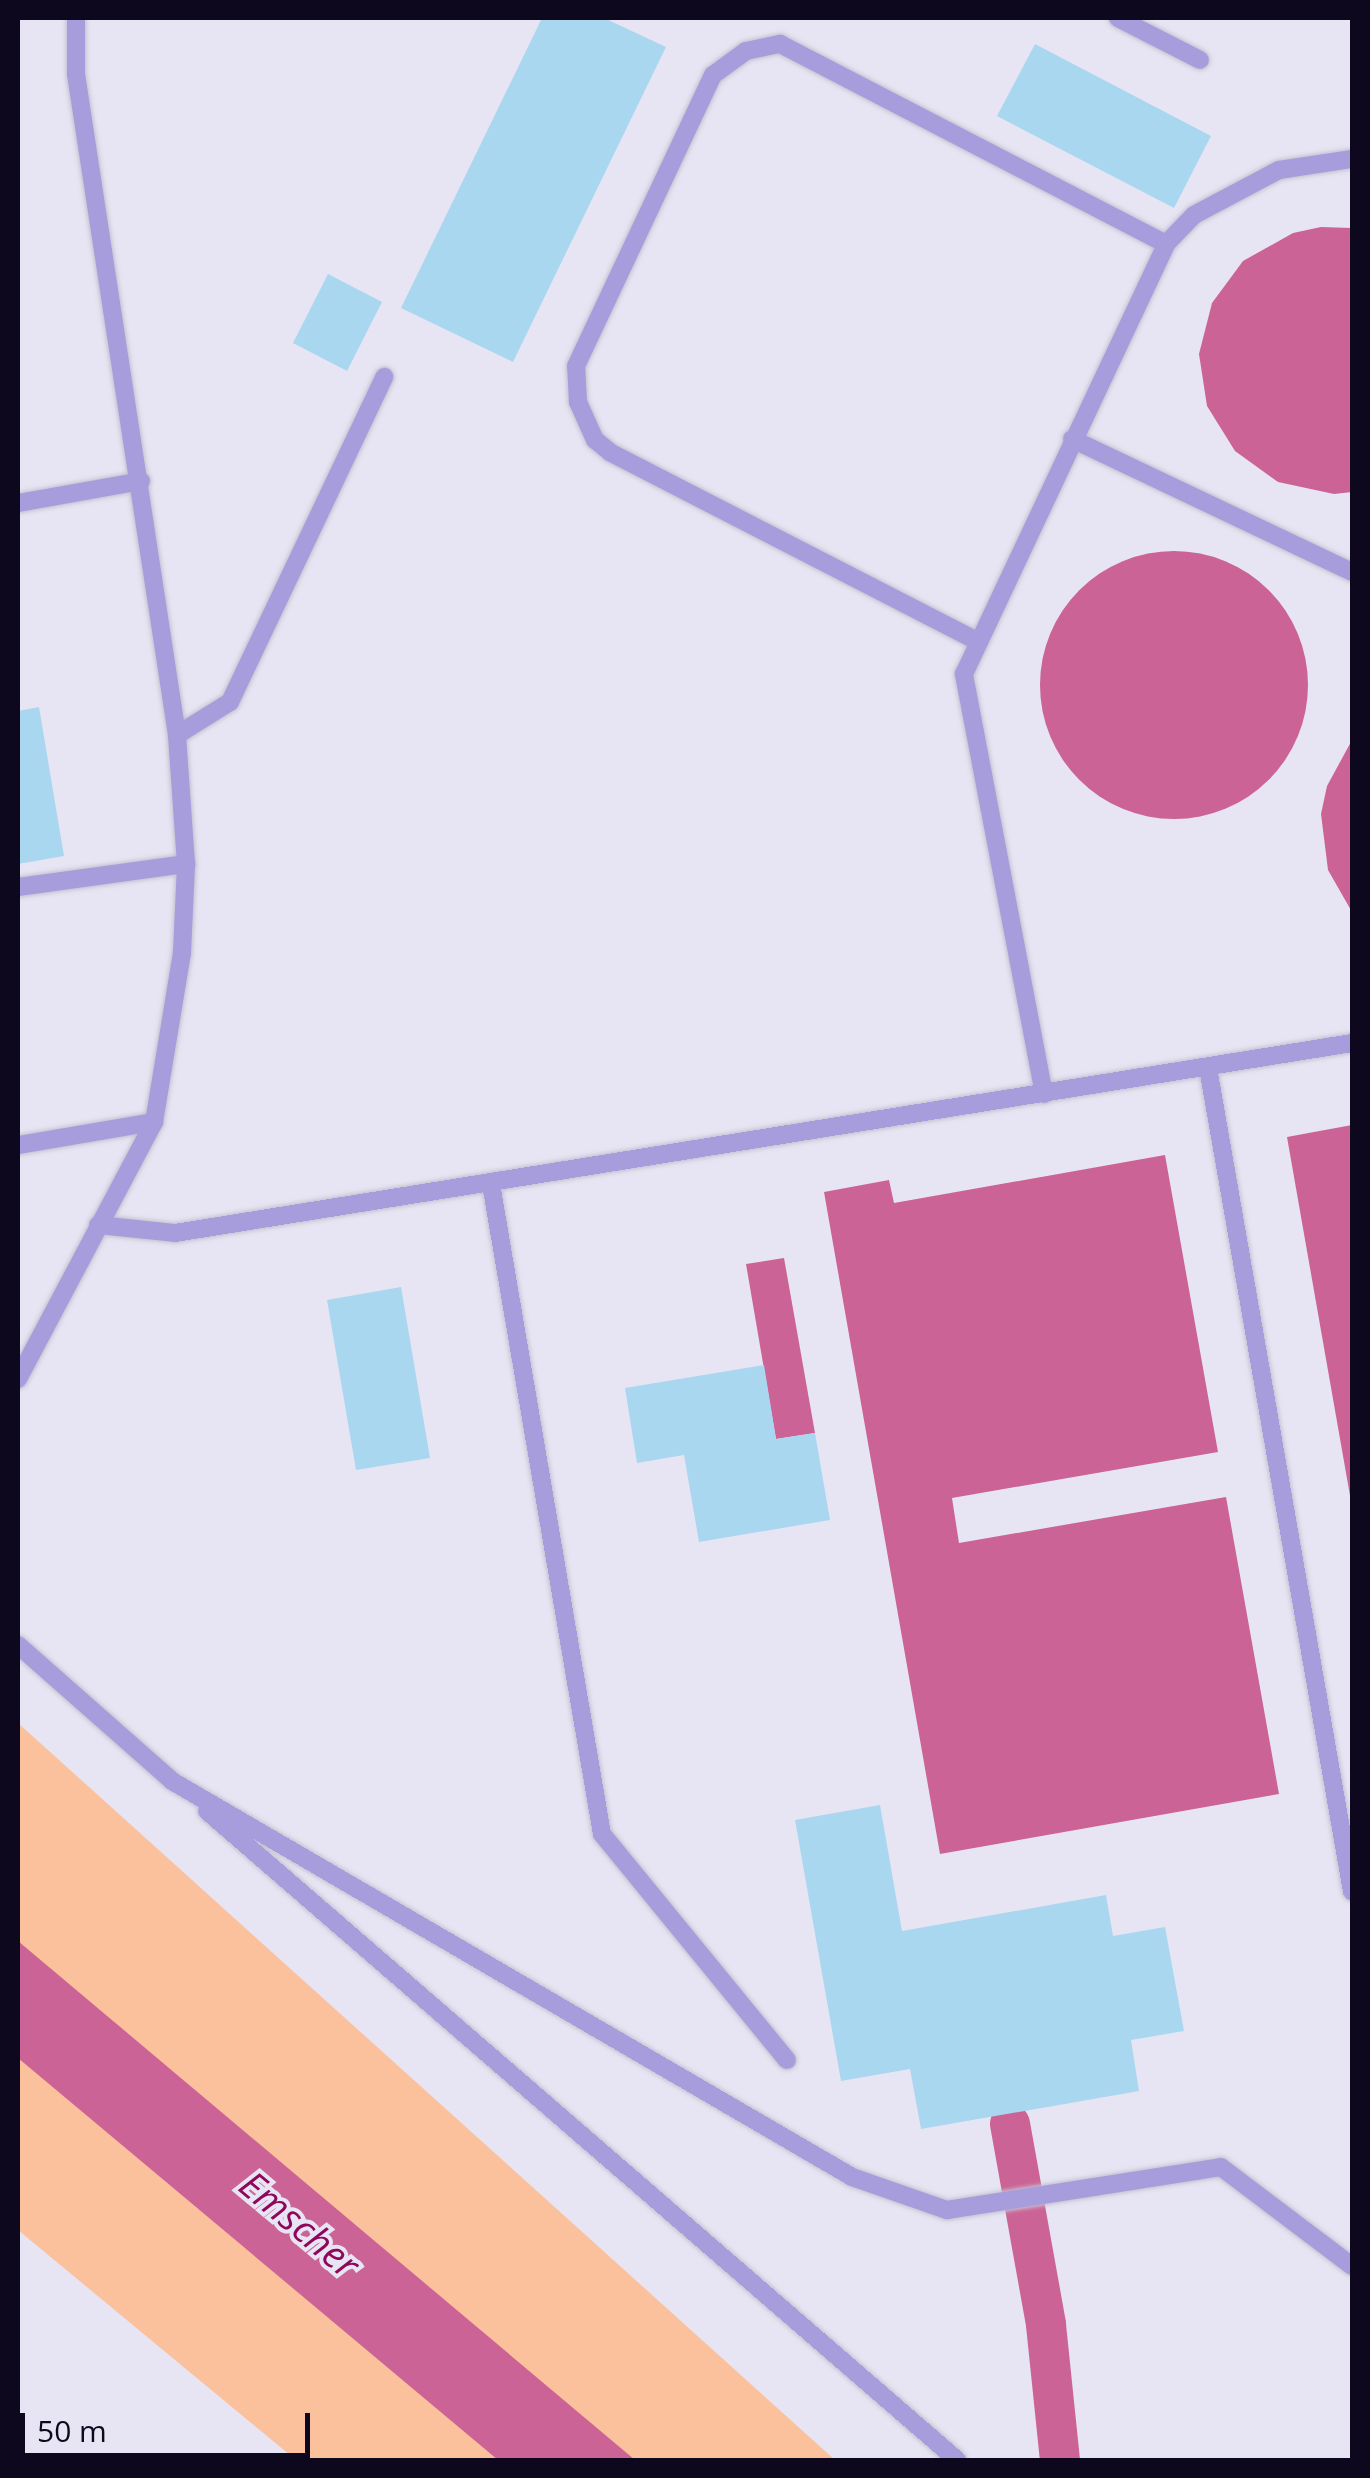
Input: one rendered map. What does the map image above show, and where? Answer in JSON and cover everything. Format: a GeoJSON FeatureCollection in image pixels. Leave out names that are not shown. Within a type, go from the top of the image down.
{"type":"FeatureCollection","features":[{"type":"Feature","properties":{"kind":"lane"},"geometry":{"type":"LineString","coordinates":[[18,1379],[154,1122],[182,953],[186,864],[176,735],[141,481],[76,74],[76,18]]}},
{"type":"Feature","properties":{"kind":"lane"},"geometry":{"type":"LineString","coordinates":[[1118,18],[1200,60]]}},
{"type":"Feature","properties":{"kind":"lane"},"geometry":{"type":"LineString","coordinates":[[978,642],[610,452],[595,440],[578,402],[576,366],[713,75],[746,51],[780,44],[1166,244]]}},
{"type":"Feature","properties":{"kind":"lane"},"geometry":{"type":"LineString","coordinates":[[1044,1094],[964,674],[1166,244],[1194,214],[1279,170],[1352,159]]}},
{"type":"Feature","properties":{"kind":"lane"},"geometry":{"type":"LineString","coordinates":[[176,735],[230,702],[384,377]]}},
{"type":"Feature","properties":{"kind":"lane"},"geometry":{"type":"LineString","coordinates":[[1072,439],[1352,572]]}},
{"type":"Feature","properties":{"kind":"lane"},"geometry":{"type":"LineString","coordinates":[[18,503],[141,481]]}},
{"type":"Feature","properties":{"kind":"lane"},"geometry":{"type":"LineString","coordinates":[[18,887],[186,864]]}},
{"type":"Feature","properties":{"kind":"lane"},"geometry":{"type":"LineString","coordinates":[[98,1225],[176,1233],[1352,1043]]}},
{"type":"Feature","properties":{"kind":"lane"},"geometry":{"type":"LineString","coordinates":[[1208,1068],[1352,1891]]}},
{"type":"Feature","properties":{"kind":"lane"},"geometry":{"type":"LineString","coordinates":[[18,1146],[154,1122]]}},
{"type":"Feature","properties":{"kind":"lane"},"geometry":{"type":"LineString","coordinates":[[492,1184],[602,1834],[787,2060]]}},
{"type":"Feature","properties":{"kind":"lane"},"geometry":{"type":"LineString","coordinates":[[18,1645],[957,2460]]}},
{"type":"Feature","properties":{"kind":"lane"},"geometry":{"type":"LineString","coordinates":[[172,1781],[852,2178],[947,2210],[1221,2167],[1352,2266]]}},
{"type":"Feature","properties":{"kind":"shaded area"},"geometry":{"type":"Polygon","coordinates":[[[18,1723],[835,2460],[296,2460],[18,2230],[18,1723]]]}},
{"type":"Feature","properties":{"kind":"water"},"geometry":{"type":"Polygon","coordinates":[[[1321,227],[1352,228],[1352,492],[1334,494],[1278,482],[1235,451],[1207,406],[1199,354],[1212,303],[1243,261],[1293,233],[1321,227]]]}},
{"type":"Feature","properties":{"kind":"water"},"geometry":{"type":"Polygon","coordinates":[[[1174,551],[1200,553],[1225,561],[1249,573],[1269,590],[1286,610],[1298,634],[1306,659],[1306,711],[1298,736],[1286,760],[1269,780],[1249,797],[1225,809],[1200,817],[1174,819],[1148,817],[1123,809],[1099,797],[1079,780],[1062,760],[1050,736],[1042,711],[1040,685],[1042,659],[1050,634],[1062,610],[1079,590],[1099,573],[1123,561],[1148,553],[1174,551]]]}},
{"type":"Feature","properties":{"kind":"water"},"geometry":{"type":"Polygon","coordinates":[[[1352,740],[1352,912],[1328,870],[1321,814],[1327,786],[1352,740]]]}},
{"type":"Feature","properties":{"kind":"water"},"geometry":{"type":"Polygon","coordinates":[[[1352,1125],[1352,1507],[1287,1137],[1352,1125]]]}},
{"type":"Feature","properties":{"kind":"water"},"geometry":{"type":"Polygon","coordinates":[[[1165,1155],[1218,1452],[952,1498],[959,1543],[1226,1497],[1279,1794],[940,1854],[824,1192],[889,1180],[894,1203],[1165,1155]]]}},
{"type":"Feature","properties":{"kind":"water"},"geometry":{"type":"Polygon","coordinates":[[[784,1258],[815,1433],[776,1439],[746,1264],[784,1258]]]}},
{"type":"Feature","properties":{"kind":"water","name":"Emscher"},"geometry":{"type":"Polygon","coordinates":[[[18,1941],[635,2460],[498,2460],[18,2058],[18,1941]]]}},
{"type":"Feature","properties":{"kind":"building"},"geometry":{"type":"Polygon","coordinates":[[[542,18],[604,18],[666,47],[513,362],[401,308],[542,18]]]}},
{"type":"Feature","properties":{"kind":"building"},"geometry":{"type":"Polygon","coordinates":[[[1035,44],[1211,136],[1174,208],[997,116],[1035,44]]]}},
{"type":"Feature","properties":{"kind":"building"},"geometry":{"type":"Polygon","coordinates":[[[328,274],[382,302],[347,371],[293,343],[328,274]]]}},
{"type":"Feature","properties":{"kind":"building"},"geometry":{"type":"Polygon","coordinates":[[[39,707],[64,856],[18,864],[18,711],[39,707]]]}},
{"type":"Feature","properties":{"kind":"building"},"geometry":{"type":"Polygon","coordinates":[[[401,1287],[430,1458],[356,1470],[327,1300],[401,1287]]]}},
{"type":"Feature","properties":{"kind":"building"},"geometry":{"type":"Polygon","coordinates":[[[764,1365],[776,1439],[815,1433],[830,1520],[699,1542],[684,1455],[637,1463],[625,1388],[764,1365]]]}},
{"type":"Feature","properties":{"kind":"building"},"geometry":{"type":"Polygon","coordinates":[[[880,1805],[902,1931],[1106,1895],[1113,1936],[1165,1927],[1184,2031],[1131,2040],[1139,2091],[921,2129],[910,2069],[841,2081],[795,1820],[880,1805]]]}},
{"type":"Feature","properties":{"kind":"waterway"},"geometry":{"type":"LineString","coordinates":[[1010,2124],[1046,2325],[1060,2460]]}}]}
